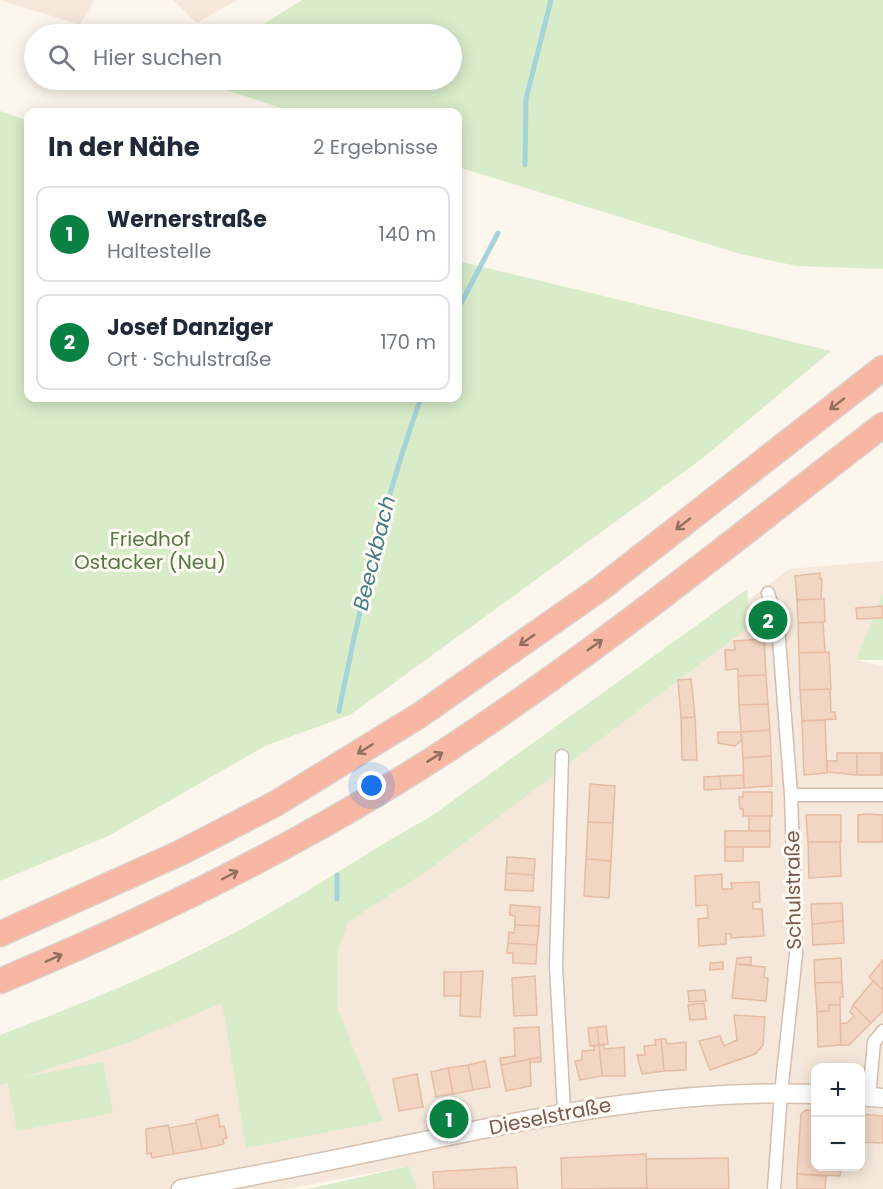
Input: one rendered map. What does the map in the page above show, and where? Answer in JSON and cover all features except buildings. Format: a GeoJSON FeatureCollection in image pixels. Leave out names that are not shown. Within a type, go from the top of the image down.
{"type":"FeatureCollection","features":[{"type":"Feature","properties":{"kind":"highway"},"geometry":{"type":"LineString","coordinates":[[0,934],[180,853],[275,804],[420,715],[601,588],[883,368]]}},
{"type":"Feature","properties":{"kind":"highway"},"geometry":{"type":"LineString","coordinates":[[0,981],[187,899],[299,839],[444,752],[624,625],[883,425]]}},
{"type":"Feature","properties":{"kind":"street","name":"Schulstraße"},"geometry":{"type":"LineString","coordinates":[[768,593],[778,626],[791,795],[796,954],[781,1092],[774,1189]]}},
{"type":"Feature","properties":{"kind":"street"},"geometry":{"type":"LineString","coordinates":[[562,756],[556,966],[564,1111]]}},
{"type":"Feature","properties":{"kind":"street"},"geometry":{"type":"LineString","coordinates":[[791,795],[883,795]]}},
{"type":"Feature","properties":{"kind":"street"},"geometry":{"type":"LineString","coordinates":[[871,1097],[874,1042],[883,1031]]}},
{"type":"Feature","properties":{"kind":"street","name":"Dieselstraße"},"geometry":{"type":"LineString","coordinates":[[182,1189],[564,1111],[696,1095],[781,1092],[811,1094]]}},
{"type":"Feature","properties":{"kind":"shaded area"},"geometry":{"type":"Polygon","coordinates":[[[0,0],[94,0],[81,24],[0,0]]]}},
{"type":"Feature","properties":{"kind":"shaded area"},"geometry":{"type":"Polygon","coordinates":[[[173,0],[237,0],[197,23],[173,0]]]}},
{"type":"Feature","properties":{"kind":"shaded area"},"geometry":{"type":"Polygon","coordinates":[[[883,561],[883,602],[856,660],[883,666],[883,1189],[417,1189],[409,1166],[286,1189],[0,1189],[0,1067],[383,881],[789,569],[883,561]]]}},
{"type":"Feature","properties":{"kind":"green space"},"geometry":{"type":"Polygon","coordinates":[[[302,0],[883,0],[883,269],[797,266],[740,254],[462,168],[462,108],[281,108],[227,90],[462,90],[462,24],[264,24],[302,0]]]}},
{"type":"Feature","properties":{"kind":"green space","name":"Friedhof Ostacker (Neu)"},"geometry":{"type":"Polygon","coordinates":[[[0,111],[24,120],[24,402],[462,402],[462,262],[831,351],[703,458],[350,715],[265,746],[108,836],[0,881],[0,111]]]}},
{"type":"Feature","properties":{"kind":"green space"},"geometry":{"type":"Polygon","coordinates":[[[747,589],[750,626],[430,869],[348,922],[338,950],[337,1007],[383,1121],[246,1148],[222,1003],[127,1043],[24,1077],[103,1062],[113,1113],[17,1131],[8,1083],[0,1085],[0,1035],[171,964],[290,901],[430,817],[747,589]]]}},
{"type":"Feature","properties":{"kind":"green space"},"geometry":{"type":"Polygon","coordinates":[[[883,594],[883,660],[856,660],[883,594]]]}},
{"type":"Feature","properties":{"kind":"green space"},"geometry":{"type":"Polygon","coordinates":[[[409,1166],[417,1189],[308,1189],[409,1166]]]}},
{"type":"Feature","properties":{"kind":"waterway","name":"Beeckbach"},"geometry":{"type":"LineString","coordinates":[[525,165],[526,99],[551,0]]}},
{"type":"Feature","properties":{"kind":"waterway","name":"Beeckbach"},"geometry":{"type":"LineString","coordinates":[[462,301],[498,233]]}},
{"type":"Feature","properties":{"kind":"waterway","name":"Beeckbach"},"geometry":{"type":"LineString","coordinates":[[339,711],[374,553],[420,402]]}},
{"type":"Feature","properties":{"kind":"waterway","name":"Beeckbach"},"geometry":{"type":"LineString","coordinates":[[337,875],[337,899]]}},
{"type":"Feature","properties":{"kind":"place","name":"Josef Danziger"},"geometry":{"type":"Point","coordinates":[768,620]}},
{"type":"Feature","properties":{"kind":"place","name":"Wernerstraße"},"geometry":{"type":"Point","coordinates":[449,1119]}}]}
